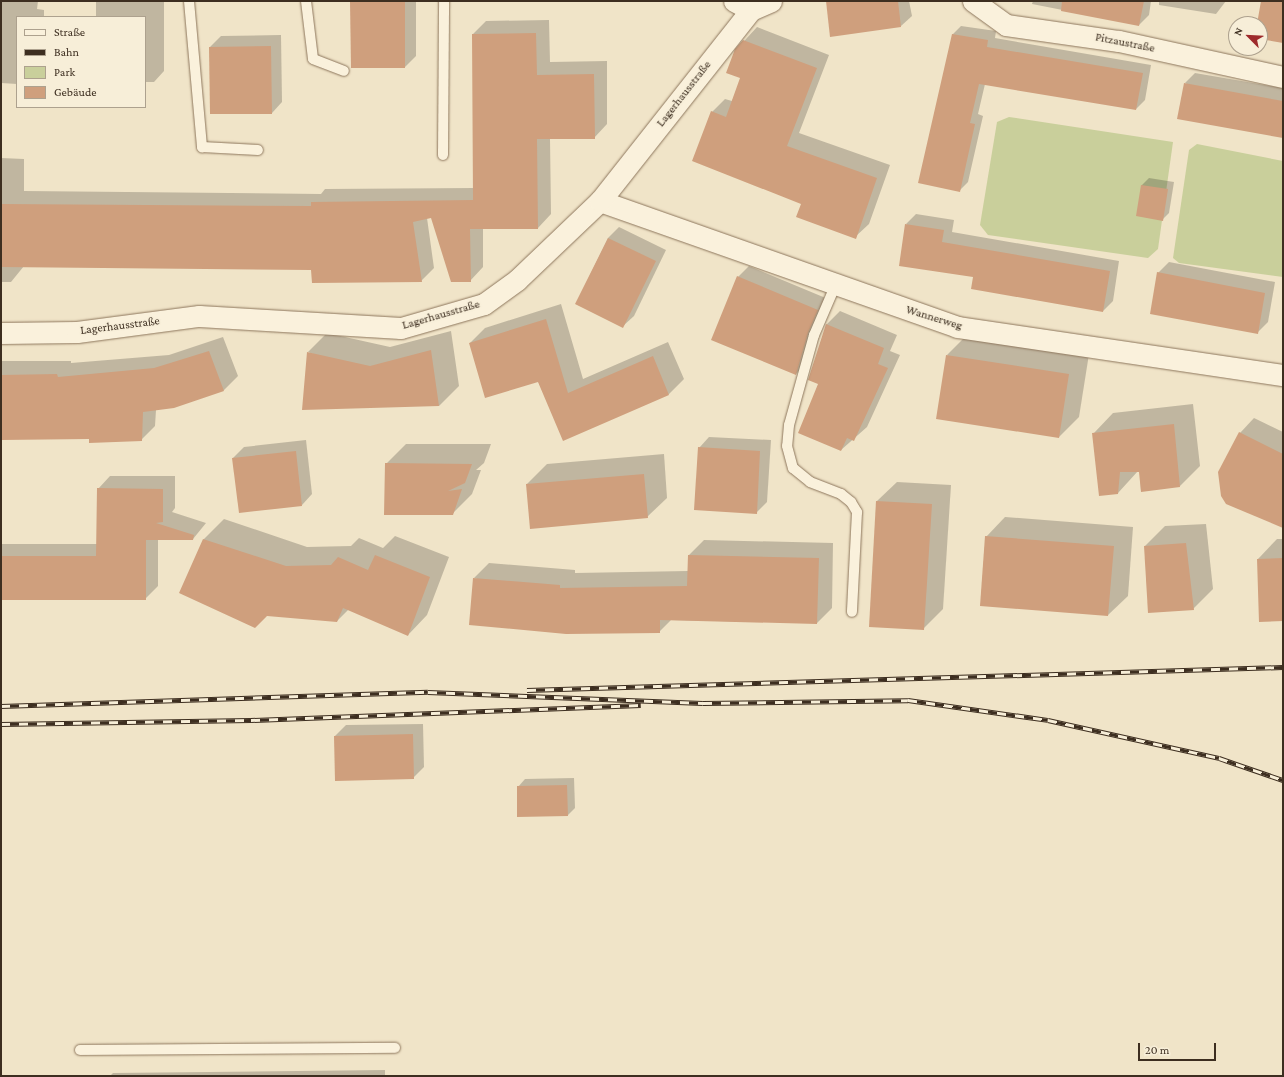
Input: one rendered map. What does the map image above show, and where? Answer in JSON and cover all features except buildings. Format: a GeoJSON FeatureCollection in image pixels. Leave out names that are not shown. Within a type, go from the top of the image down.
{"type":"FeatureCollection","features":[{"type":"Feature","properties":{"kind":"street"},"geometry":{"type":"LineString","coordinates":[[742,6],[772,1]]}},
{"type":"Feature","properties":{"kind":"street","name":"Pitzaustraße"},"geometry":{"type":"LineString","coordinates":[[973,1],[1006,25],[1119,41],[1283,77]]}},
{"type":"Feature","properties":{"kind":"street","name":"Lagerhausstraße"},"geometry":{"type":"LineString","coordinates":[[1,333],[77,332],[199,316],[401,328],[484,304],[517,280],[600,201],[742,6]]}},
{"type":"Feature","properties":{"kind":"street","name":"Wannerweg"},"geometry":{"type":"LineString","coordinates":[[600,201],[957,327],[1283,375]]}},
{"type":"Feature","properties":{"kind":"lane"},"geometry":{"type":"LineString","coordinates":[[188,1],[202,147],[258,150]]}},
{"type":"Feature","properties":{"kind":"lane"},"geometry":{"type":"LineString","coordinates":[[306,1],[313,59],[344,71]]}},
{"type":"Feature","properties":{"kind":"lane"},"geometry":{"type":"LineString","coordinates":[[443,155],[444,1]]}},
{"type":"Feature","properties":{"kind":"lane"},"geometry":{"type":"LineString","coordinates":[[836,284],[814,336],[789,425],[787,446],[793,468],[810,482],[841,494],[851,502],[857,512],[852,612]]}},
{"type":"Feature","properties":{"kind":"lane"},"geometry":{"type":"LineString","coordinates":[[80,1050],[395,1048]]}},
{"type":"Feature","properties":{"kind":"green space"},"geometry":{"type":"Polygon","coordinates":[[[1009,117],[1173,142],[1158,249],[1148,258],[988,235],[980,225],[997,122],[1009,117]]]}},
{"type":"Feature","properties":{"kind":"green space"},"geometry":{"type":"Polygon","coordinates":[[[1197,144],[1283,161],[1283,277],[1179,263],[1173,258],[1189,150],[1197,144]]]}},
{"type":"Feature","properties":{"kind":"railway"},"geometry":{"type":"LineString","coordinates":[[527,690],[1283,667]]}},
{"type":"Feature","properties":{"kind":"railway"},"geometry":{"type":"LineString","coordinates":[[1,706],[428,692],[703,703],[908,700],[1048,720],[1219,758],[1283,780]]}},
{"type":"Feature","properties":{"kind":"railway"},"geometry":{"type":"LineString","coordinates":[[1,724],[251,720],[641,705]]}}]}
